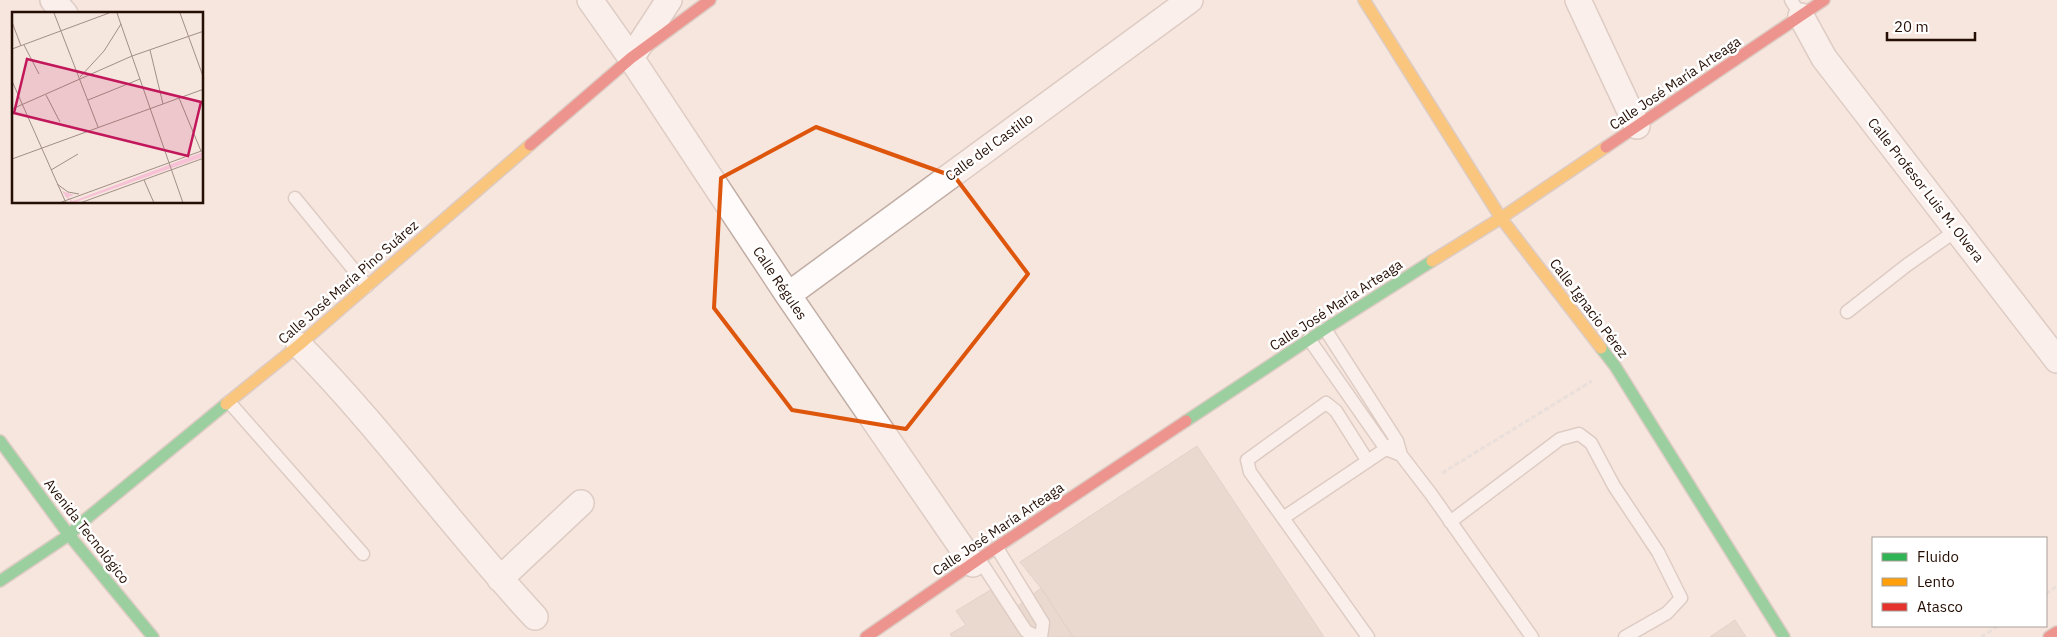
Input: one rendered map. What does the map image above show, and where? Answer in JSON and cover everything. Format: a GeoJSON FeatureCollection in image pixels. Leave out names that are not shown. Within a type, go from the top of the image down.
{"type":"FeatureCollection","features":[{"type":"Feature","properties":{"kind":"street"},"geometry":{"type":"LineString","coordinates":[[53,0],[63,12]]}},
{"type":"Feature","properties":{"kind":"street","name":"Calle Régules"},"geometry":{"type":"LineString","coordinates":[[590,0],[631,58],[788,295],[976,561]]}},
{"type":"Feature","properties":{"kind":"street"},"geometry":{"type":"LineString","coordinates":[[631,58],[669,0]]}},
{"type":"Feature","properties":{"kind":"street","name":"Calle José María Pino Suárez"},"geometry":{"type":"LineString","coordinates":[[0,581],[69,535],[86,519],[299,345],[631,58],[710,0]]}},
{"type":"Feature","properties":{"kind":"street","name":"Calle del Castillo"},"geometry":{"type":"LineString","coordinates":[[788,295],[1190,0]]}},
{"type":"Feature","properties":{"kind":"street","name":"Calle Ignacio Pérez"},"geometry":{"type":"LineString","coordinates":[[1364,0],[1501,218],[1615,366],[1784,637]]}},
{"type":"Feature","properties":{"kind":"street"},"geometry":{"type":"LineString","coordinates":[[1578,0],[1637,126]]}},
{"type":"Feature","properties":{"kind":"street","name":"Calle José María Arteaga"},"geometry":{"type":"LineString","coordinates":[[866,637],[976,561],[1324,329],[1501,218],[1637,126],[1796,8],[1824,0]]}},
{"type":"Feature","properties":{"kind":"street","name":"Calle Profesor Luis M. Olvera"},"geometry":{"type":"LineString","coordinates":[[1796,8],[1824,58],[2057,360]]}},
{"type":"Feature","properties":{"kind":"street"},"geometry":{"type":"LineString","coordinates":[[299,345],[332,378],[500,579],[535,617]]}},
{"type":"Feature","properties":{"kind":"street","name":"Avenida Tecnológico"},"geometry":{"type":"LineString","coordinates":[[0,441],[69,535],[153,637]]}},
{"type":"Feature","properties":{"kind":"street"},"geometry":{"type":"LineString","coordinates":[[500,579],[581,502]]}},
{"type":"Feature","properties":{"kind":"street"},"geometry":{"type":"LineString","coordinates":[[2049,637],[2057,632]]}},
{"type":"Feature","properties":{"kind":"lane"},"geometry":{"type":"LineString","coordinates":[[294,198],[367,286]]}},
{"type":"Feature","properties":{"kind":"lane"},"geometry":{"type":"LineString","coordinates":[[1847,312],[1956,230]]}},
{"type":"Feature","properties":{"kind":"lane"},"geometry":{"type":"LineString","coordinates":[[1324,329],[1397,441],[1401,456],[1424,484],[1532,637]]}},
{"type":"Feature","properties":{"kind":"lane"},"geometry":{"type":"LineString","coordinates":[[1309,340],[1386,449],[1401,456]]}},
{"type":"Feature","properties":{"kind":"lane"},"geometry":{"type":"LineString","coordinates":[[229,402],[363,554]]}},
{"type":"Feature","properties":{"kind":"lane"},"geometry":{"type":"LineString","coordinates":[[1368,460],[1336,410],[1326,403],[1315,409],[1247,460],[1250,472],[1368,637]]}},
{"type":"Feature","properties":{"kind":"lane"},"geometry":{"type":"LineString","coordinates":[[1450,522],[1560,439],[1579,434],[1591,443],[1614,486],[1658,552],[1681,598],[1667,613],[1625,637]]}},
{"type":"Feature","properties":{"kind":"lane"},"geometry":{"type":"LineString","coordinates":[[1283,518],[1397,441]]}},
{"type":"Feature","properties":{"kind":"lane"},"geometry":{"type":"LineString","coordinates":[[976,561],[1026,631],[1039,637],[1043,622],[996,548]]}},
{"type":"Feature","properties":{"kind":"path"},"geometry":{"type":"LineString","coordinates":[[1424,484],[1615,366]]}},
{"type":"Feature","properties":{"kind":"path"},"geometry":{"type":"LineString","coordinates":[[1981,637],[1996,627]]}},
{"type":"Feature","properties":{"kind":"highlighted area"},"geometry":{"type":"Polygon","coordinates":[[[816,127],[955,177],[1028,274],[906,429],[792,410],[714,308],[721,178],[816,127]]]}},
{"type":"Feature","properties":{"kind":"building"},"geometry":{"type":"Polygon","coordinates":[[[1197,446],[1324,637],[1073,637],[1041,588],[1020,562],[1197,446]]]}},
{"type":"Feature","properties":{"kind":"building"},"geometry":{"type":"Polygon","coordinates":[[[1041,588],[1073,637],[952,637],[950,634],[966,625],[956,611],[992,589],[1009,613],[1041,588]]]}},
{"type":"Feature","properties":{"kind":"building"},"geometry":{"type":"Polygon","coordinates":[[[1735,620],[1746,637],[1710,637],[1735,620]]]}},
{"type":"Feature","properties":{"kind":"traffic: fast"},"geometry":{"type":"LineString","coordinates":[[1186,421],[1432,261]]}},
{"type":"Feature","properties":{"kind":"traffic: fast"},"geometry":{"type":"LineString","coordinates":[[1601,348],[1615,366],[1784,637]]}},
{"type":"Feature","properties":{"kind":"traffic: fast"},"geometry":{"type":"LineString","coordinates":[[0,581],[69,535],[226,404]]}},
{"type":"Feature","properties":{"kind":"traffic: fast"},"geometry":{"type":"LineString","coordinates":[[0,441],[69,535],[153,637]]}},
{"type":"Feature","properties":{"kind":"traffic: slow"},"geometry":{"type":"LineString","coordinates":[[1364,0],[1501,218],[1601,348]]}},
{"type":"Feature","properties":{"kind":"traffic: slow"},"geometry":{"type":"LineString","coordinates":[[226,404],[299,345],[530,145]]}},
{"type":"Feature","properties":{"kind":"traffic: slow"},"geometry":{"type":"LineString","coordinates":[[1432,261],[1501,218],[1606,147]]}},
{"type":"Feature","properties":{"kind":"traffic: jam"},"geometry":{"type":"LineString","coordinates":[[530,145],[631,58],[710,0]]}},
{"type":"Feature","properties":{"kind":"traffic: jam"},"geometry":{"type":"LineString","coordinates":[[1606,147],[1824,0]]}},
{"type":"Feature","properties":{"kind":"traffic: jam"},"geometry":{"type":"LineString","coordinates":[[866,637],[1186,421]]}},
{"type":"Feature","properties":{"kind":"traffic: jam"},"geometry":{"type":"LineString","coordinates":[[2049,637],[2057,632]]}}]}
